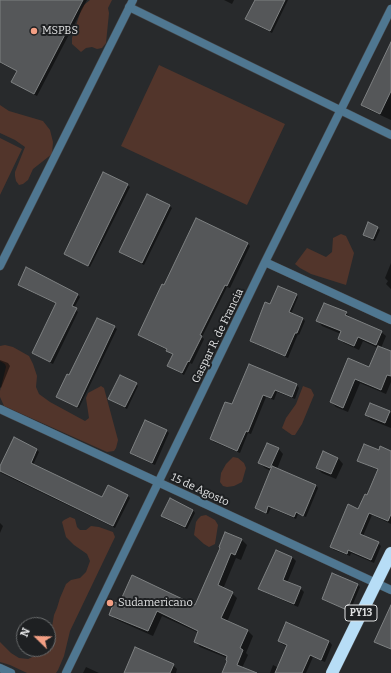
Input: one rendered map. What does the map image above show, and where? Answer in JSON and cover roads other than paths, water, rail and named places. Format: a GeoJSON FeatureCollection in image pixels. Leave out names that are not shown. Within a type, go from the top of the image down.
{"type":"FeatureCollection","features":[{"type":"Feature","properties":{"kind":"highway","name":"PY13"},"geometry":{"type":"LineString","coordinates":[[332,673],[391,553]]}},
{"type":"Feature","properties":{"kind":"street"},"geometry":{"type":"LineString","coordinates":[[0,266],[131,4],[391,135]]}},
{"type":"Feature","properties":{"kind":"street","name":"Gaspar R. de Francia"},"geometry":{"type":"LineString","coordinates":[[66,673],[265,262],[391,9]]}},
{"type":"Feature","properties":{"kind":"street"},"geometry":{"type":"LineString","coordinates":[[265,262],[391,320]]}},
{"type":"Feature","properties":{"kind":"street","name":"15 de Agosto"},"geometry":{"type":"LineString","coordinates":[[0,409],[391,590]]}},
{"type":"Feature","properties":{"kind":"street"},"geometry":{"type":"LineString","coordinates":[[0,668],[11,673]]}},
{"type":"Feature","properties":{"kind":"place","name":"MSPBS"},"geometry":{"type":"Point","coordinates":[34,31]}},
{"type":"Feature","properties":{"kind":"place","name":"Sudamericano"},"geometry":{"type":"Point","coordinates":[110,603]}}]}
